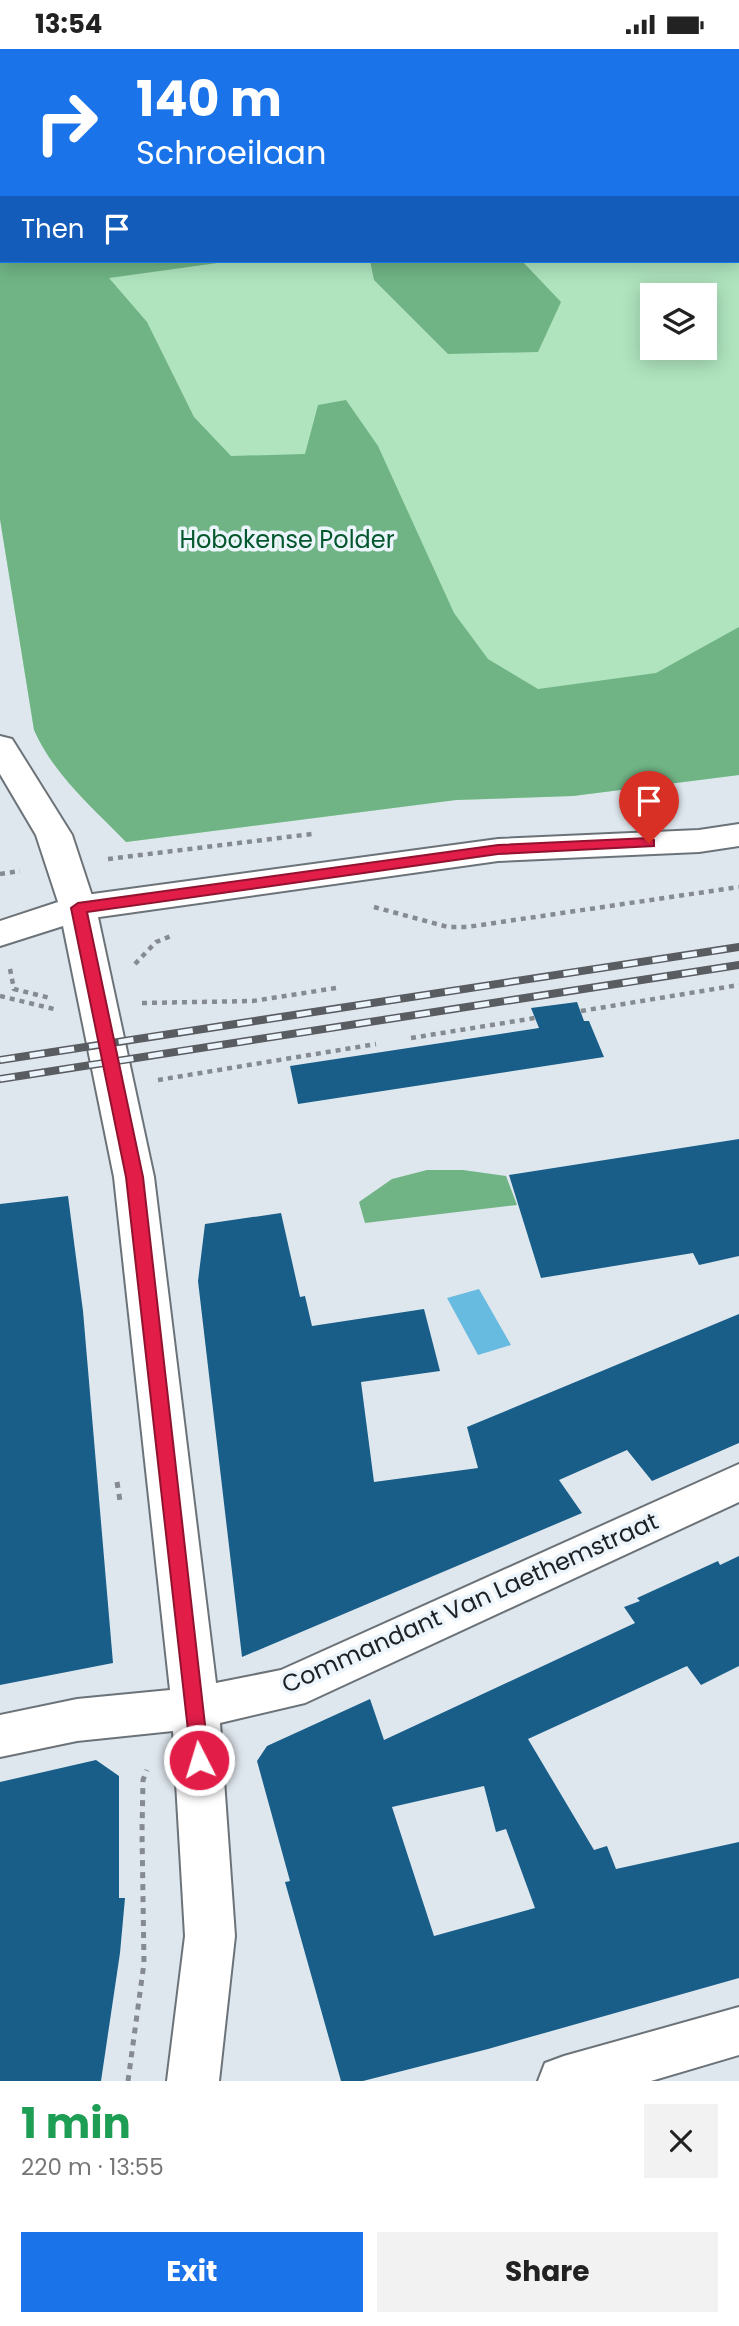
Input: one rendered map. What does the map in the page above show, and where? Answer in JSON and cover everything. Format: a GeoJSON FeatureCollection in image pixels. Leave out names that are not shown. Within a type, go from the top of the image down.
{"type":"FeatureCollection","features":[{"type":"Feature","properties":{"kind":"street"},"geometry":{"type":"LineString","coordinates":[[0,746],[54,835],[78,908],[134,1177],[175,1709],[210,1935],[192,2081]]}},
{"type":"Feature","properties":{"kind":"street"},"geometry":{"type":"LineString","coordinates":[[0,934],[78,908],[498,849],[699,841],[739,835]]}},
{"type":"Feature","properties":{"kind":"street","name":"Commandant Van Laethemstraat"},"geometry":{"type":"LineString","coordinates":[[0,1736],[77,1720],[175,1709],[288,1689],[739,1482]]}},
{"type":"Feature","properties":{"kind":"street"},"geometry":{"type":"LineString","coordinates":[[564,2081],[739,2031]]}},
{"type":"Feature","properties":{"kind":"path"},"geometry":{"type":"LineString","coordinates":[[130,975],[139,956],[156,942],[182,932],[165,850]]}},
{"type":"Feature","properties":{"kind":"path"},"geometry":{"type":"LineString","coordinates":[[363,906],[448,927],[467,927],[739,887]]}},
{"type":"Feature","properties":{"kind":"path"},"geometry":{"type":"LineString","coordinates":[[581,1011],[739,985]]}},
{"type":"Feature","properties":{"kind":"path"},"geometry":{"type":"LineString","coordinates":[[131,1003],[253,1002],[336,988]]}},
{"type":"Feature","properties":{"kind":"path"},"geometry":{"type":"LineString","coordinates":[[411,1038],[535,1018]]}},
{"type":"Feature","properties":{"kind":"path"},"geometry":{"type":"LineString","coordinates":[[146,1082],[376,1044]]}},
{"type":"Feature","properties":{"kind":"path"},"geometry":{"type":"LineString","coordinates":[[128,2081],[144,1963],[143,1780],[154,1750],[175,1709]]}},
{"type":"Feature","properties":{"kind":"green space","name":"Hobokense Polder"},"geometry":{"type":"Polygon","coordinates":[[[0,263],[739,263],[739,775],[573,796],[456,800],[126,842],[63,776],[34,730],[0,519],[0,263]]]}},
{"type":"Feature","properties":{"kind":"green space"},"geometry":{"type":"Polygon","coordinates":[[[0,263],[218,263],[109,278],[147,322],[194,417],[231,456],[305,454],[318,405],[346,400],[378,446],[454,613],[488,659],[538,689],[656,673],[739,627],[739,775],[573,796],[456,800],[126,842],[63,776],[34,730],[0,519],[0,263]]]}},
{"type":"Feature","properties":{"kind":"green space"},"geometry":{"type":"Polygon","coordinates":[[[370,263],[524,263],[561,302],[538,352],[448,354],[374,280],[370,263]]]}},
{"type":"Feature","properties":{"kind":"green space"},"geometry":{"type":"Polygon","coordinates":[[[427,1170],[463,1170],[506,1176],[517,1205],[365,1223],[359,1202],[392,1179],[427,1170]]]}},
{"type":"Feature","properties":{"kind":"water"},"geometry":{"type":"Polygon","coordinates":[[[479,1289],[511,1345],[478,1355],[447,1298],[479,1289]]]}},
{"type":"Feature","properties":{"kind":"building"},"geometry":{"type":"Polygon","coordinates":[[[577,1002],[584,1021],[589,1021],[604,1057],[298,1104],[290,1066],[539,1028],[531,1008],[577,1002]]]}},
{"type":"Feature","properties":{"kind":"building"},"geometry":{"type":"Polygon","coordinates":[[[739,1139],[739,1256],[699,1265],[693,1253],[541,1278],[509,1175],[739,1139]]]}},
{"type":"Feature","properties":{"kind":"building"},"geometry":{"type":"Polygon","coordinates":[[[68,1196],[83,1311],[113,1663],[0,1685],[0,1204],[68,1196]]]}},
{"type":"Feature","properties":{"kind":"building"},"geometry":{"type":"Polygon","coordinates":[[[281,1213],[300,1297],[305,1296],[312,1326],[424,1309],[440,1371],[361,1382],[374,1482],[478,1468],[467,1427],[739,1314],[739,1443],[652,1481],[627,1450],[559,1480],[582,1513],[242,1657],[198,1281],[205,1224],[281,1213]]]}},
{"type":"Feature","properties":{"kind":"building"},"geometry":{"type":"Polygon","coordinates":[[[739,1556],[739,1666],[701,1685],[687,1666],[528,1739],[594,1850],[607,1846],[616,1869],[739,1842],[739,1978],[488,2049],[363,2081],[341,2081],[285,1882],[290,1881],[257,1761],[267,1746],[370,1699],[384,1740],[635,1623],[624,1607],[640,1601],[637,1598],[718,1561],[720,1565],[739,1556]],[[484,1786],[392,1807],[434,1936],[535,1908],[506,1829],[496,1832],[484,1786]]]}},
{"type":"Feature","properties":{"kind":"building"},"geometry":{"type":"Polygon","coordinates":[[[96,1760],[119,1776],[119,1898],[125,1898],[120,1953],[101,2081],[0,2081],[0,1782],[96,1760]]]}},
{"type":"Feature","properties":{"kind":"railway"},"geometry":{"type":"LineString","coordinates":[[0,1060],[739,947]]}},
{"type":"Feature","properties":{"kind":"railway"},"geometry":{"type":"LineString","coordinates":[[0,1079],[739,965]]}},
{"type":"Feature","properties":{"kind":"route"},"geometry":{"type":"LineString","coordinates":[[199,1760],[188,1638],[134,1177],[78,908],[498,849],[649,843]]}}]}
